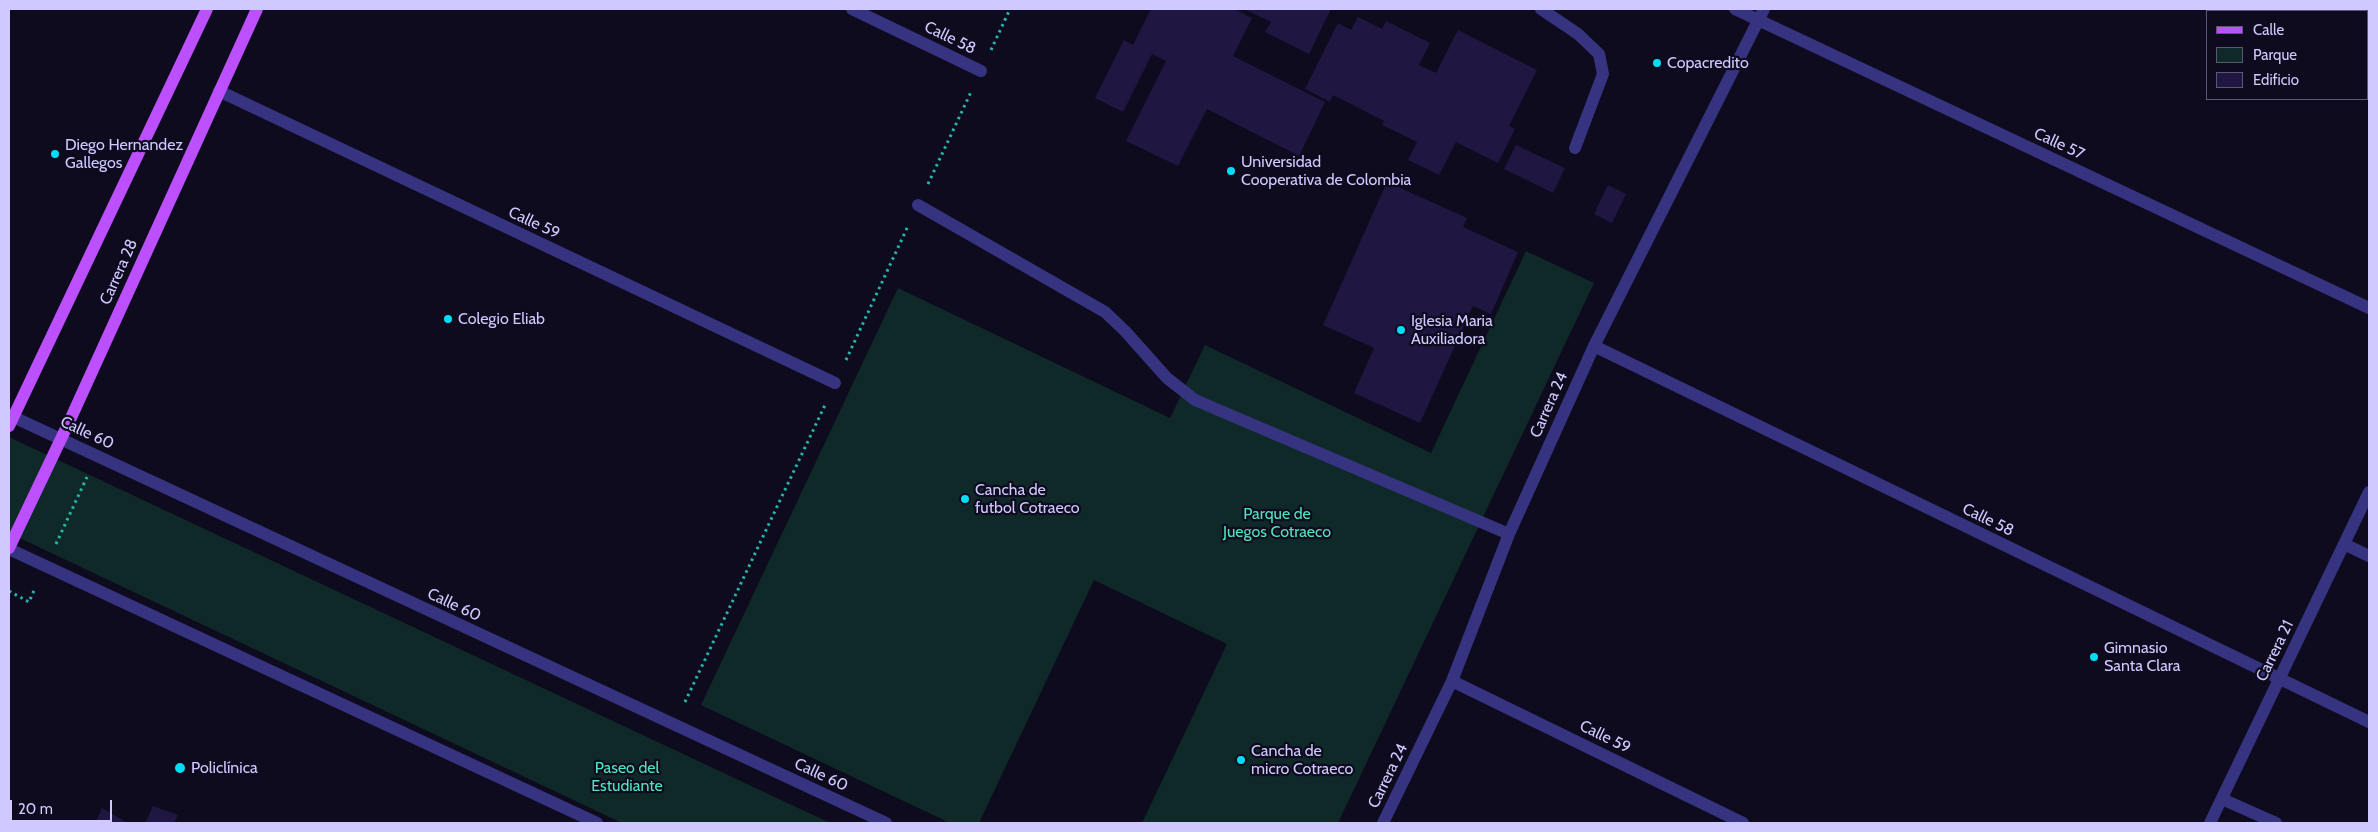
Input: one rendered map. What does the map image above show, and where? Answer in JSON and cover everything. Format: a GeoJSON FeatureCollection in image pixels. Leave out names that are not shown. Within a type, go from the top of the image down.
{"type":"FeatureCollection","features":[{"type":"Feature","properties":{"kind":"main road","name":"Carrera 28"},"geometry":{"type":"LineString","coordinates":[[10,420],[207,9]]}},
{"type":"Feature","properties":{"kind":"main road","name":"Carrera 28"},"geometry":{"type":"LineString","coordinates":[[9,549],[257,9]]}},
{"type":"Feature","properties":{"kind":"street","name":"Calle 58"},"geometry":{"type":"LineString","coordinates":[[852,9],[981,71]]}},
{"type":"Feature","properties":{"kind":"street"},"geometry":{"type":"LineString","coordinates":[[1541,9],[1578,34],[1599,54],[1603,74],[1574,148]]}},
{"type":"Feature","properties":{"kind":"street","name":"Calle 57"},"geometry":{"type":"LineString","coordinates":[[1735,9],[1761,14],[2369,308]]}},
{"type":"Feature","properties":{"kind":"street","name":"Carrera 24"},"geometry":{"type":"LineString","coordinates":[[1382,823],[1452,681],[1508,534],[1594,346],[1761,14]]}},
{"type":"Feature","properties":{"kind":"street","name":"Calle 59"},"geometry":{"type":"LineString","coordinates":[[219,91],[835,383]]}},
{"type":"Feature","properties":{"kind":"street"},"geometry":{"type":"LineString","coordinates":[[918,205],[1105,312],[1125,331],[1167,378],[1195,400],[1508,534]]}},
{"type":"Feature","properties":{"kind":"street","name":"Calle 58"},"geometry":{"type":"LineString","coordinates":[[1594,346],[2369,722]]}},
{"type":"Feature","properties":{"kind":"street","name":"Calle 60"},"geometry":{"type":"LineString","coordinates":[[10,420],[61,439],[886,823]]}},
{"type":"Feature","properties":{"kind":"street","name":"Carrera 21"},"geometry":{"type":"LineString","coordinates":[[2210,823],[2369,492]]}},
{"type":"Feature","properties":{"kind":"street"},"geometry":{"type":"LineString","coordinates":[[2344,544],[2369,556]]}},
{"type":"Feature","properties":{"kind":"street"},"geometry":{"type":"LineString","coordinates":[[9,549],[597,823]]}},
{"type":"Feature","properties":{"kind":"street","name":"Calle 59"},"geometry":{"type":"LineString","coordinates":[[1452,681],[1744,823]]}},
{"type":"Feature","properties":{"kind":"street"},"geometry":{"type":"LineString","coordinates":[[2222,799],[2276,823]]}},
{"type":"Feature","properties":{"kind":"path"},"geometry":{"type":"LineString","coordinates":[[9,592],[29,602],[96,456]]}},
{"type":"Feature","properties":{"kind":"green space","name":"Parque de Juegos Cotraeco"},"geometry":{"type":"Polygon","coordinates":[[[1526,251],[1594,283],[1338,823],[1142,823],[1227,644],[1094,580],[979,823],[950,823],[701,705],[898,288],[1170,418],[1205,345],[1431,453],[1526,251]]]}},
{"type":"Feature","properties":{"kind":"green space","name":"Paseo del Estudiante"},"geometry":{"type":"Polygon","coordinates":[[[9,437],[830,823],[622,823],[9,533],[9,437]]]}},
{"type":"Feature","properties":{"kind":"building"},"geometry":{"type":"Polygon","coordinates":[[[1151,9],[1234,9],[1252,18],[1233,56],[1325,102],[1299,156],[1207,109],[1178,166],[1126,141],[1166,61],[1152,54],[1123,112],[1095,98],[1124,40],[1133,45],[1151,9]]]}},
{"type":"Feature","properties":{"kind":"building"},"geometry":{"type":"Polygon","coordinates":[[[1244,9],[1331,9],[1309,54],[1265,32],[1271,22],[1244,9]]]}},
{"type":"Feature","properties":{"kind":"building"},"geometry":{"type":"Polygon","coordinates":[[[1358,17],[1382,29],[1386,21],[1430,43],[1419,65],[1436,73],[1458,30],[1537,70],[1509,126],[1515,129],[1498,163],[1456,142],[1439,175],[1408,160],[1417,142],[1382,125],[1384,121],[1333,95],[1330,102],[1305,89],[1338,23],[1351,30],[1358,17]]]}},
{"type":"Feature","properties":{"kind":"building"},"geometry":{"type":"Polygon","coordinates":[[[1516,145],[1565,168],[1553,193],[1504,169],[1516,145]]]}},
{"type":"Feature","properties":{"kind":"building","name":"Iglesia Maria Auxiliadora"},"geometry":{"type":"Polygon","coordinates":[[[1387,182],[1467,218],[1463,227],[1518,252],[1491,314],[1473,306],[1420,423],[1354,393],[1374,348],[1323,325],[1387,182]]]}},
{"type":"Feature","properties":{"kind":"building"},"geometry":{"type":"Polygon","coordinates":[[[1608,185],[1626,194],[1612,223],[1594,214],[1608,185]]]}},
{"type":"Feature","properties":{"kind":"building"},"geometry":{"type":"Polygon","coordinates":[[[153,806],[178,815],[174,823],[145,823],[153,806]]]}},
{"type":"Feature","properties":{"kind":"building"},"geometry":{"type":"Polygon","coordinates":[[[102,808],[128,823],[95,823],[102,808]]]}},
{"type":"Feature","properties":{"kind":"place","name":"Copacredito"},"geometry":{"type":"Point","coordinates":[1657,63]}},
{"type":"Feature","properties":{"kind":"place","name":"Diego Hernandez Gallegos"},"geometry":{"type":"Point","coordinates":[55,154]}},
{"type":"Feature","properties":{"kind":"place","name":"Universidad Cooperativa de Colombia"},"geometry":{"type":"Point","coordinates":[1231,171]}},
{"type":"Feature","properties":{"kind":"place","name":"Colegio Eliab"},"geometry":{"type":"Point","coordinates":[448,319]}},
{"type":"Feature","properties":{"kind":"place","name":"Iglesia Maria Auxiliadora"},"geometry":{"type":"Point","coordinates":[1401,330]}},
{"type":"Feature","properties":{"kind":"place","name":"Cancha de futbol Cotraeco"},"geometry":{"type":"Point","coordinates":[965,499]}},
{"type":"Feature","properties":{"kind":"place","name":"Gimnasio Santa Clara"},"geometry":{"type":"Point","coordinates":[2094,657]}},
{"type":"Feature","properties":{"kind":"place","name":"Cancha de micro Cotraeco"},"geometry":{"type":"Point","coordinates":[1241,760]}},
{"type":"Feature","properties":{"kind":"place","name":"Policlínica"},"geometry":{"type":"Point","coordinates":[180,768]}}]}
